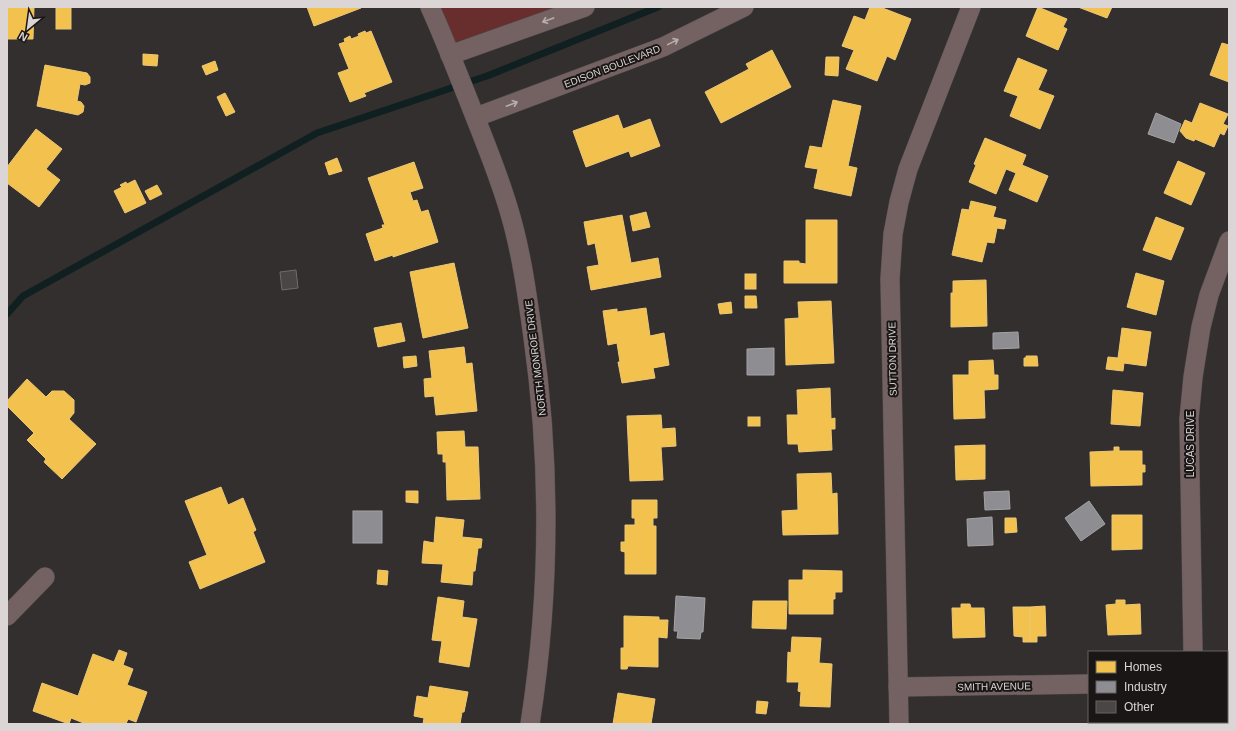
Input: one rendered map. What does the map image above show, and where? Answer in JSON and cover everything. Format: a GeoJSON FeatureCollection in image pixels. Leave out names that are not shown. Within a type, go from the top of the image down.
{"type":"FeatureCollection","features":[{"type":"Feature","properties":{"kind":"street","name":"NORTH MONROE DRIVE"},"geometry":{"type":"LineString","coordinates":[[430,7],[474,113],[508,208],[528,298],[538,374],[544,441],[546,515],[542,630],[536,688],[530,724]]}},
{"type":"Feature","properties":{"kind":"street"},"geometry":{"type":"LineString","coordinates":[[453,61],[585,7]]}},
{"type":"Feature","properties":{"kind":"street","name":"EDISON BOULEVARD"},"geometry":{"type":"LineString","coordinates":[[474,113],[663,47],[744,7]]}},
{"type":"Feature","properties":{"kind":"street","name":"SUTTON DRIVE"},"geometry":{"type":"LineString","coordinates":[[899,724],[890,279],[893,234],[899,202],[908,169],[971,7]]}},
{"type":"Feature","properties":{"kind":"street","name":"LUCAS DRIVE"},"geometry":{"type":"LineString","coordinates":[[1193,651],[1189,419],[1192,377],[1201,327],[1210,295],[1229,241]]}},
{"type":"Feature","properties":{"kind":"street"},"geometry":{"type":"LineString","coordinates":[[7,616],[44,577]]}},
{"type":"Feature","properties":{"kind":"street","name":"SMITH AVENUE"},"geometry":{"type":"LineString","coordinates":[[898,687],[1088,684]]}},
{"type":"Feature","properties":{"kind":"shaded area"},"geometry":{"type":"Polygon","coordinates":[[[428,7],[555,7],[450,55],[428,7]]]}},
{"type":"Feature","properties":{"kind":"building: Homes"},"geometry":{"type":"Polygon","coordinates":[[[7,7],[34,7],[33,39],[7,39],[7,7]]]}},
{"type":"Feature","properties":{"kind":"building: Homes"},"geometry":{"type":"Polygon","coordinates":[[[56,7],[71,7],[71,29],[56,29],[56,7]]]}},
{"type":"Feature","properties":{"kind":"building: Homes"},"geometry":{"type":"Polygon","coordinates":[[[307,7],[361,7],[361,8],[314,26],[307,7]]]}},
{"type":"Feature","properties":{"kind":"building: Homes"},"geometry":{"type":"Polygon","coordinates":[[[870,7],[880,7],[911,19],[895,60],[887,56],[877,81],[846,69],[854,50],[842,46],[854,16],[865,20],[870,7]]]}},
{"type":"Feature","properties":{"kind":"building: Homes"},"geometry":{"type":"Polygon","coordinates":[[[1038,7],[1067,19],[1063,27],[1067,29],[1058,50],[1026,36],[1038,7]]]}},
{"type":"Feature","properties":{"kind":"building: Homes"},"geometry":{"type":"Polygon","coordinates":[[[1078,7],[1112,7],[1107,18],[1078,7]]]}},
{"type":"Feature","properties":{"kind":"building: Homes"},"geometry":{"type":"Polygon","coordinates":[[[365,31],[366,33],[371,31],[392,82],[364,93],[366,96],[350,102],[338,73],[349,69],[339,44],[345,42],[344,39],[350,36],[351,39],[359,36],[358,34],[365,31]]]}},
{"type":"Feature","properties":{"kind":"building: Homes"},"geometry":{"type":"Polygon","coordinates":[[[1222,43],[1229,45],[1229,82],[1210,75],[1222,43]]]}},
{"type":"Feature","properties":{"kind":"building: Homes"},"geometry":{"type":"Polygon","coordinates":[[[772,50],[791,87],[721,123],[705,92],[749,69],[746,64],[772,50]]]}},
{"type":"Feature","properties":{"kind":"building: Homes"},"geometry":{"type":"Polygon","coordinates":[[[143,54],[158,55],[157,66],[143,65],[143,54]]]}},
{"type":"Feature","properties":{"kind":"building: Homes"},"geometry":{"type":"Polygon","coordinates":[[[826,57],[839,57],[838,76],[825,75],[826,57]]]}},
{"type":"Feature","properties":{"kind":"building: Homes"},"geometry":{"type":"Polygon","coordinates":[[[1018,58],[1047,70],[1038,90],[1054,96],[1040,129],[1010,116],[1018,96],[1004,91],[1018,58]]]}},
{"type":"Feature","properties":{"kind":"building: Homes"},"geometry":{"type":"Polygon","coordinates":[[[215,61],[218,70],[206,75],[202,66],[215,61]]]}},
{"type":"Feature","properties":{"kind":"building: Homes"},"geometry":{"type":"Polygon","coordinates":[[[45,65],[87,73],[90,77],[90,83],[85,85],[80,84],[77,101],[81,102],[84,106],[83,112],[78,115],[37,106],[45,65]]]}},
{"type":"Feature","properties":{"kind":"building: Homes"},"geometry":{"type":"Polygon","coordinates":[[[225,93],[235,112],[226,116],[217,97],[225,93]]]}},
{"type":"Feature","properties":{"kind":"building: Homes"},"geometry":{"type":"Polygon","coordinates":[[[833,100],[861,106],[848,166],[857,168],[851,196],[814,188],[818,169],[805,167],[810,146],[822,148],[833,100]]]}},
{"type":"Feature","properties":{"kind":"building: Homes"},"geometry":{"type":"Polygon","coordinates":[[[1200,103],[1228,114],[1223,124],[1228,126],[1224,135],[1220,133],[1214,147],[1195,139],[1194,141],[1186,138],[1180,131],[1185,120],[1192,123],[1200,103]]]}},
{"type":"Feature","properties":{"kind":"building: Homes"},"geometry":{"type":"Polygon","coordinates":[[[618,115],[623,129],[650,119],[660,146],[631,157],[629,151],[586,167],[573,131],[618,115]]]}},
{"type":"Feature","properties":{"kind":"building: Homes"},"geometry":{"type":"Polygon","coordinates":[[[36,129],[62,149],[46,169],[60,180],[39,207],[7,183],[7,167],[36,129]]]}},
{"type":"Feature","properties":{"kind":"building: Homes"},"geometry":{"type":"Polygon","coordinates":[[[985,138],[1026,155],[1022,165],[1048,176],[1037,202],[1009,190],[1016,173],[1006,169],[996,194],[969,182],[976,165],[974,164],[985,138]]]}},
{"type":"Feature","properties":{"kind":"building: Homes"},"geometry":{"type":"Polygon","coordinates":[[[337,158],[342,171],[329,175],[325,163],[337,158]]]}},
{"type":"Feature","properties":{"kind":"building: Homes"},"geometry":{"type":"Polygon","coordinates":[[[1178,161],[1205,173],[1191,205],[1164,193],[1178,161]]]}},
{"type":"Feature","properties":{"kind":"building: Homes"},"geometry":{"type":"Polygon","coordinates":[[[414,162],[423,188],[410,192],[413,201],[417,200],[421,212],[428,210],[438,242],[393,257],[393,255],[375,261],[366,234],[383,228],[382,225],[385,225],[368,178],[414,162]]]}},
{"type":"Feature","properties":{"kind":"building: Homes"},"geometry":{"type":"Polygon","coordinates":[[[135,180],[146,203],[125,213],[114,191],[122,187],[120,185],[126,182],[127,184],[135,180]]]}},
{"type":"Feature","properties":{"kind":"building: Homes"},"geometry":{"type":"Polygon","coordinates":[[[157,185],[162,194],[150,200],[145,191],[157,185]]]}},
{"type":"Feature","properties":{"kind":"building: Homes"},"geometry":{"type":"Polygon","coordinates":[[[971,201],[996,207],[993,217],[1006,220],[1004,229],[997,228],[994,243],[987,242],[982,262],[952,255],[962,209],[969,210],[971,201]]]}},
{"type":"Feature","properties":{"kind":"building: Homes"},"geometry":{"type":"Polygon","coordinates":[[[646,212],[650,227],[633,231],[630,216],[646,212]]]}},
{"type":"Feature","properties":{"kind":"building: Homes"},"geometry":{"type":"Polygon","coordinates":[[[622,215],[631,263],[658,258],[661,277],[591,290],[587,267],[599,265],[595,243],[588,245],[584,222],[622,215]]]}},
{"type":"Feature","properties":{"kind":"building: Homes"},"geometry":{"type":"Polygon","coordinates":[[[1156,217],[1184,228],[1171,260],[1143,250],[1156,217]]]}},
{"type":"Feature","properties":{"kind":"building: Homes"},"geometry":{"type":"Polygon","coordinates":[[[806,220],[837,220],[837,283],[784,283],[784,261],[799,261],[799,263],[806,264],[806,220]]]}},
{"type":"Feature","properties":{"kind":"building: Homes"},"geometry":{"type":"Polygon","coordinates":[[[454,263],[468,328],[423,338],[410,272],[454,263]]]}},
{"type":"Feature","properties":{"kind":"building: Homes"},"geometry":{"type":"Polygon","coordinates":[[[1136,273],[1164,281],[1156,315],[1127,307],[1136,273]]]}},
{"type":"Feature","properties":{"kind":"building: Homes"},"geometry":{"type":"Polygon","coordinates":[[[745,274],[756,274],[756,289],[745,289],[745,274]]]}},
{"type":"Feature","properties":{"kind":"building: Homes"},"geometry":{"type":"Polygon","coordinates":[[[986,280],[987,326],[951,327],[951,293],[953,293],[953,281],[986,280]]]}},
{"type":"Feature","properties":{"kind":"building: Homes"},"geometry":{"type":"Polygon","coordinates":[[[745,296],[756,296],[757,308],[745,308],[745,296]]]}},
{"type":"Feature","properties":{"kind":"building: Homes"},"geometry":{"type":"Polygon","coordinates":[[[831,301],[834,363],[786,365],[785,319],[799,318],[798,302],[831,301]]]}},
{"type":"Feature","properties":{"kind":"building: Homes"},"geometry":{"type":"Polygon","coordinates":[[[731,302],[732,313],[720,314],[718,304],[731,302]]]}},
{"type":"Feature","properties":{"kind":"building: Homes"},"geometry":{"type":"Polygon","coordinates":[[[646,308],[650,336],[664,333],[669,365],[653,368],[655,378],[622,383],[618,362],[620,362],[617,343],[608,345],[603,311],[617,309],[617,312],[646,308]]]}},
{"type":"Feature","properties":{"kind":"building: Homes"},"geometry":{"type":"Polygon","coordinates":[[[401,323],[405,341],[378,347],[374,328],[401,323]]]}},
{"type":"Feature","properties":{"kind":"building: Homes"},"geometry":{"type":"Polygon","coordinates":[[[1122,328],[1151,332],[1146,366],[1124,363],[1123,371],[1106,369],[1108,357],[1118,358],[1122,328]]]}},
{"type":"Feature","properties":{"kind":"building: Homes"},"geometry":{"type":"Polygon","coordinates":[[[464,347],[466,364],[472,363],[477,411],[436,415],[434,396],[425,397],[424,379],[432,378],[429,351],[464,347]]]}},
{"type":"Feature","properties":{"kind":"building: Homes"},"geometry":{"type":"Polygon","coordinates":[[[416,356],[417,366],[404,368],[403,357],[416,356]]]}},
{"type":"Feature","properties":{"kind":"building: Homes"},"geometry":{"type":"Polygon","coordinates":[[[1026,356],[1037,356],[1038,366],[1024,366],[1024,358],[1026,358],[1026,356]]]}},
{"type":"Feature","properties":{"kind":"building: Homes"},"geometry":{"type":"Polygon","coordinates":[[[993,360],[994,375],[998,375],[998,389],[984,390],[985,418],[954,419],[953,375],[969,375],[969,361],[993,360]]]}},
{"type":"Feature","properties":{"kind":"building: Homes"},"geometry":{"type":"Polygon","coordinates":[[[27,379],[46,397],[52,391],[64,391],[74,400],[74,413],[69,419],[96,444],[62,479],[44,462],[46,459],[27,440],[34,433],[7,406],[7,401],[27,379]]]}},
{"type":"Feature","properties":{"kind":"building: Homes"},"geometry":{"type":"Polygon","coordinates":[[[830,388],[831,419],[835,418],[835,429],[831,429],[832,450],[799,452],[798,444],[788,444],[787,415],[798,415],[797,390],[830,388]]]}},
{"type":"Feature","properties":{"kind":"building: Homes"},"geometry":{"type":"Polygon","coordinates":[[[1113,390],[1143,393],[1140,426],[1111,424],[1113,390]]]}},
{"type":"Feature","properties":{"kind":"building: Homes"},"geometry":{"type":"Polygon","coordinates":[[[661,415],[662,429],[675,428],[676,446],[661,447],[663,480],[630,481],[627,416],[661,415]]]}},
{"type":"Feature","properties":{"kind":"building: Homes"},"geometry":{"type":"Polygon","coordinates":[[[748,417],[760,417],[760,426],[748,426],[748,417]]]}},
{"type":"Feature","properties":{"kind":"building: Homes"},"geometry":{"type":"Polygon","coordinates":[[[464,431],[465,447],[478,447],[480,499],[447,500],[446,462],[443,462],[443,454],[438,454],[437,432],[464,431]]]}},
{"type":"Feature","properties":{"kind":"building: Homes"},"geometry":{"type":"Polygon","coordinates":[[[985,445],[985,479],[956,480],[955,446],[985,445]]]}},
{"type":"Feature","properties":{"kind":"building: Homes"},"geometry":{"type":"Polygon","coordinates":[[[1114,447],[1119,447],[1119,451],[1142,451],[1142,465],[1145,465],[1145,472],[1142,472],[1142,485],[1091,486],[1090,452],[1114,451],[1114,447]]]}},
{"type":"Feature","properties":{"kind":"building: Homes"},"geometry":{"type":"Polygon","coordinates":[[[831,473],[832,494],[837,493],[838,534],[783,535],[782,511],[798,510],[797,474],[831,473]]]}},
{"type":"Feature","properties":{"kind":"building: Homes"},"geometry":{"type":"Polygon","coordinates":[[[221,487],[228,505],[243,498],[256,530],[253,532],[265,562],[200,589],[189,562],[207,555],[185,501],[221,487]]]}},
{"type":"Feature","properties":{"kind":"building: Homes"},"geometry":{"type":"Polygon","coordinates":[[[406,491],[418,491],[418,503],[406,502],[406,491]]]}},
{"type":"Feature","properties":{"kind":"building: Homes"},"geometry":{"type":"Polygon","coordinates":[[[632,500],[657,500],[657,518],[653,518],[653,526],[656,526],[656,574],[625,574],[625,552],[621,551],[621,542],[625,542],[625,525],[635,525],[635,518],[632,518],[632,500]]]}},
{"type":"Feature","properties":{"kind":"building: Homes"},"geometry":{"type":"Polygon","coordinates":[[[1112,515],[1142,515],[1142,549],[1112,550],[1112,515]]]}},
{"type":"Feature","properties":{"kind":"building: Homes"},"geometry":{"type":"Polygon","coordinates":[[[436,517],[464,520],[462,537],[482,539],[481,548],[478,548],[475,571],[473,571],[472,585],[441,582],[443,564],[422,563],[424,541],[434,543],[436,517]]]}},
{"type":"Feature","properties":{"kind":"building: Homes"},"geometry":{"type":"Polygon","coordinates":[[[1005,518],[1016,518],[1017,532],[1005,533],[1005,518]]]}},
{"type":"Feature","properties":{"kind":"building: Homes"},"geometry":{"type":"Polygon","coordinates":[[[378,570],[388,571],[387,585],[377,584],[378,570]]]}},
{"type":"Feature","properties":{"kind":"building: Homes"},"geometry":{"type":"Polygon","coordinates":[[[803,570],[842,571],[842,592],[835,592],[835,599],[833,599],[833,614],[789,614],[789,580],[803,580],[803,570]]]}},
{"type":"Feature","properties":{"kind":"building: Homes"},"geometry":{"type":"Polygon","coordinates":[[[438,597],[464,601],[462,617],[477,619],[469,667],[439,662],[442,641],[432,640],[438,597]]]}},
{"type":"Feature","properties":{"kind":"building: Homes"},"geometry":{"type":"Polygon","coordinates":[[[1116,600],[1125,600],[1125,605],[1140,604],[1141,634],[1108,635],[1106,605],[1116,604],[1116,600]]]}},
{"type":"Feature","properties":{"kind":"building: Homes"},"geometry":{"type":"Polygon","coordinates":[[[753,601],[787,601],[786,629],[752,628],[753,601]]]}},
{"type":"Feature","properties":{"kind":"building: Homes"},"geometry":{"type":"Polygon","coordinates":[[[961,604],[970,604],[971,608],[984,608],[985,637],[953,638],[952,608],[961,608],[961,604]]]}},
{"type":"Feature","properties":{"kind":"building: Homes"},"geometry":{"type":"Polygon","coordinates":[[[1045,606],[1046,636],[1037,636],[1037,642],[1030,642],[1030,607],[1045,606]]]}},
{"type":"Feature","properties":{"kind":"building: Homes"},"geometry":{"type":"Polygon","coordinates":[[[1013,607],[1030,607],[1030,642],[1023,642],[1023,637],[1014,636],[1013,607]]]}},
{"type":"Feature","properties":{"kind":"building: Homes"},"geometry":{"type":"Polygon","coordinates":[[[624,616],[659,617],[659,620],[668,620],[667,638],[658,637],[658,667],[628,666],[627,669],[621,669],[621,648],[624,648],[624,616]]]}},
{"type":"Feature","properties":{"kind":"building: Homes"},"geometry":{"type":"Polygon","coordinates":[[[792,637],[821,638],[819,663],[832,664],[830,707],[800,706],[801,692],[798,691],[799,682],[787,682],[788,652],[791,653],[792,637]]]}},
{"type":"Feature","properties":{"kind":"building: Homes"},"geometry":{"type":"Polygon","coordinates":[[[119,650],[127,653],[123,665],[133,669],[127,685],[147,692],[136,722],[128,719],[126,724],[86,724],[71,718],[69,724],[33,711],[42,683],[78,696],[93,654],[114,662],[119,650]]]}},
{"type":"Feature","properties":{"kind":"building: Homes"},"geometry":{"type":"Polygon","coordinates":[[[430,686],[468,692],[460,724],[423,724],[424,718],[414,716],[417,696],[428,698],[430,686]]]}},
{"type":"Feature","properties":{"kind":"building: Homes"},"geometry":{"type":"Polygon","coordinates":[[[618,693],[655,699],[651,724],[613,724],[618,693]]]}},
{"type":"Feature","properties":{"kind":"building: Homes"},"geometry":{"type":"Polygon","coordinates":[[[757,701],[768,702],[766,714],[756,713],[757,701]]]}},
{"type":"Feature","properties":{"kind":"building: Industry"},"geometry":{"type":"Polygon","coordinates":[[[1156,113],[1181,124],[1174,143],[1148,134],[1156,113]]]}},
{"type":"Feature","properties":{"kind":"building: Industry"},"geometry":{"type":"Polygon","coordinates":[[[1018,332],[1019,348],[993,349],[993,333],[1018,332]]]}},
{"type":"Feature","properties":{"kind":"building: Industry"},"geometry":{"type":"Polygon","coordinates":[[[774,348],[774,375],[747,375],[747,349],[774,348]]]}},
{"type":"Feature","properties":{"kind":"building: Industry"},"geometry":{"type":"Polygon","coordinates":[[[1009,491],[1010,509],[985,510],[984,492],[1009,491]]]}},
{"type":"Feature","properties":{"kind":"building: Industry"},"geometry":{"type":"Polygon","coordinates":[[[1089,501],[1105,524],[1081,541],[1065,518],[1089,501]]]}},
{"type":"Feature","properties":{"kind":"building: Industry"},"geometry":{"type":"Polygon","coordinates":[[[353,511],[382,511],[382,543],[353,543],[353,511]]]}},
{"type":"Feature","properties":{"kind":"building: Industry"},"geometry":{"type":"Polygon","coordinates":[[[992,517],[993,545],[968,546],[967,519],[992,517]]]}},
{"type":"Feature","properties":{"kind":"building: Industry"},"geometry":{"type":"Polygon","coordinates":[[[676,596],[705,598],[703,632],[701,632],[700,639],[677,638],[678,631],[674,631],[676,596]]]}},
{"type":"Feature","properties":{"kind":"building: Other"},"geometry":{"type":"Polygon","coordinates":[[[296,270],[298,288],[282,290],[280,272],[296,270]]]}},
{"type":"Feature","properties":{"kind":"waterway"},"geometry":{"type":"LineString","coordinates":[[7,314],[23,296],[317,133],[487,76],[658,7]]}}]}
